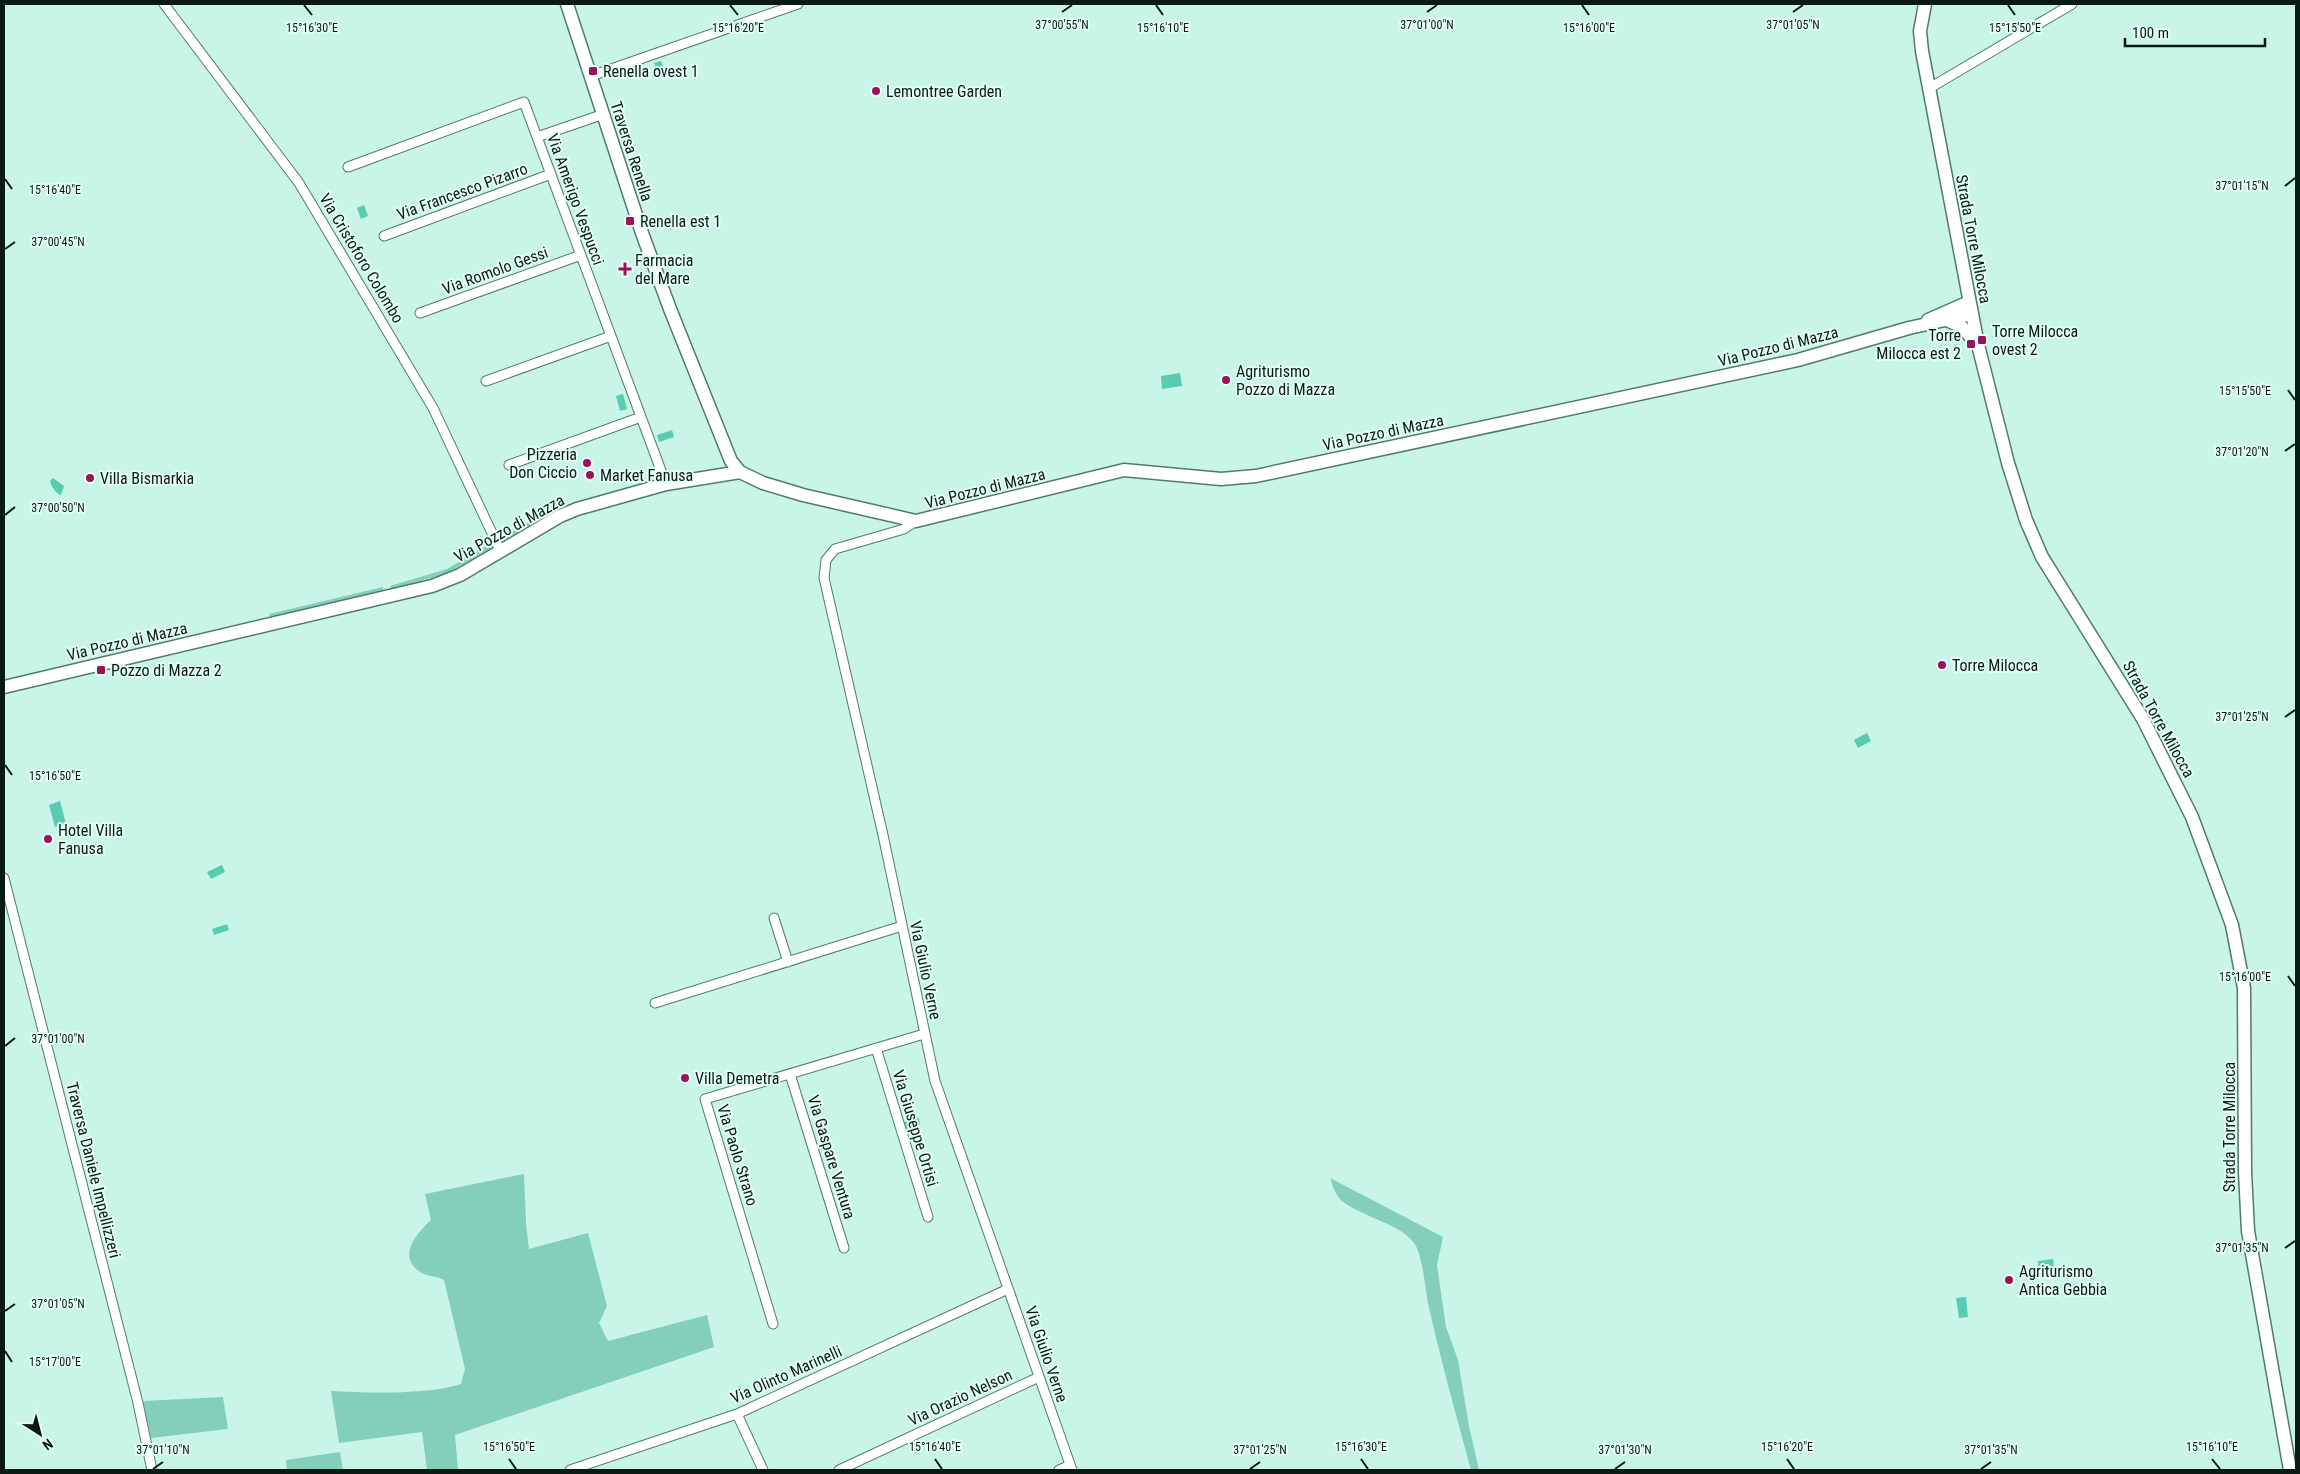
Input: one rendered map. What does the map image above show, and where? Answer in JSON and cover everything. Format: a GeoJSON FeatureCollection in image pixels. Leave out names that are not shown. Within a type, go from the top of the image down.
{"type":"FeatureCollection","features":[{"type":"Feature","properties":{"kind":"street","name":"Via Cristoforo Colombo"},"geometry":{"type":"LineString","coordinates":[[164,4],[299,183],[433,408],[500,550]]}},
{"type":"Feature","properties":{"kind":"street","name":"Traversa Renella"},"geometry":{"type":"LineString","coordinates":[[567,4],[627,187],[670,309],[731,461],[740,472]]}},
{"type":"Feature","properties":{"kind":"street"},"geometry":{"type":"LineString","coordinates":[[591,76],[798,4]]}},
{"type":"Feature","properties":{"kind":"street","name":"Strada Torre Milocca"},"geometry":{"type":"LineString","coordinates":[[1925,4],[1920,31],[1928,89],[1978,345],[2008,462],[2034,540],[2143,719],[2192,817],[2232,925],[2244,988],[2245,1172],[2248,1231],[2290,1470]]}},
{"type":"Feature","properties":{"kind":"street"},"geometry":{"type":"LineString","coordinates":[[1928,89],[2072,4]]}},
{"type":"Feature","properties":{"kind":"street","name":"Via Amerigo Vespucci"},"geometry":{"type":"LineString","coordinates":[[348,167],[524,102],[666,484]]}},
{"type":"Feature","properties":{"kind":"street"},"geometry":{"type":"LineString","coordinates":[[537,137],[604,114]]}},
{"type":"Feature","properties":{"kind":"street","name":"Via Francesco Pizarro"},"geometry":{"type":"LineString","coordinates":[[384,236],[551,174]]}},
{"type":"Feature","properties":{"kind":"street","name":"Via Romolo Gessi"},"geometry":{"type":"LineString","coordinates":[[420,313],[581,255]]}},
{"type":"Feature","properties":{"kind":"street"},"geometry":{"type":"LineString","coordinates":[[1908,328],[1969,302]]}},
{"type":"Feature","properties":{"kind":"street"},"geometry":{"type":"LineString","coordinates":[[1908,328],[1949,321],[1972,314]]}},
{"type":"Feature","properties":{"kind":"street"},"geometry":{"type":"LineString","coordinates":[[1949,321],[1962,327],[1978,345]]}},
{"type":"Feature","properties":{"kind":"street","name":"Via Pozzo di Mazza"},"geometry":{"type":"LineString","coordinates":[[4,687],[432,586],[460,575],[500,550],[578,508],[666,484],[740,472],[763,483],[803,495],[916,521],[1124,470],[1226,480],[1256,476],[1798,360],[1908,328]]}},
{"type":"Feature","properties":{"kind":"street"},"geometry":{"type":"LineString","coordinates":[[486,381],[611,336]]}},
{"type":"Feature","properties":{"kind":"street"},"geometry":{"type":"LineString","coordinates":[[509,465],[641,417]]}},
{"type":"Feature","properties":{"kind":"street","name":"Via Giulio Verne"},"geometry":{"type":"LineString","coordinates":[[916,521],[904,529],[835,549],[826,560],[824,578],[935,1081],[1071,1468]]}},
{"type":"Feature","properties":{"kind":"street","name":"Traversa Daniele Impellizzeri"},"geometry":{"type":"LineString","coordinates":[[4,878],[138,1402],[152,1470]]}},
{"type":"Feature","properties":{"kind":"street"},"geometry":{"type":"LineString","coordinates":[[774,918],[788,962]]}},
{"type":"Feature","properties":{"kind":"street"},"geometry":{"type":"LineString","coordinates":[[656,1003],[902,926]]}},
{"type":"Feature","properties":{"kind":"street","name":"Via Paolo Strano"},"geometry":{"type":"LineString","coordinates":[[773,1324],[705,1099],[924,1034]]}},
{"type":"Feature","properties":{"kind":"street","name":"Via Giuseppe Ortisi"},"geometry":{"type":"LineString","coordinates":[[876,1048],[928,1217]]}},
{"type":"Feature","properties":{"kind":"street","name":"Via Gaspare Ventura"},"geometry":{"type":"LineString","coordinates":[[790,1074],[844,1248]]}},
{"type":"Feature","properties":{"kind":"street","name":"Via Olinto Marinelli"},"geometry":{"type":"LineString","coordinates":[[570,1470],[737,1414],[1008,1289]]}},
{"type":"Feature","properties":{"kind":"street","name":"Via Orazio Nelson"},"geometry":{"type":"LineString","coordinates":[[839,1470],[1039,1377]]}},
{"type":"Feature","properties":{"kind":"street"},"geometry":{"type":"LineString","coordinates":[[737,1414],[763,1470]]}},
{"type":"Feature","properties":{"kind":"street"},"geometry":{"type":"LineString","coordinates":[[1059,1470],[1071,1468]]}},
{"type":"Feature","properties":{"kind":"shaded area"},"geometry":{"type":"Polygon","coordinates":[[[661,61],[666,76],[659,78],[654,63],[661,61]]]}},
{"type":"Feature","properties":{"kind":"shaded area"},"geometry":{"type":"Polygon","coordinates":[[[364,205],[368,216],[361,219],[357,208],[364,205]]]}},
{"type":"Feature","properties":{"kind":"shaded area"},"geometry":{"type":"Polygon","coordinates":[[[1180,373],[1182,386],[1162,389],[1161,376],[1180,373]]]}},
{"type":"Feature","properties":{"kind":"shaded area"},"geometry":{"type":"Polygon","coordinates":[[[623,394],[627,409],[620,411],[616,396],[623,394]]]}},
{"type":"Feature","properties":{"kind":"shaded area"},"geometry":{"type":"Polygon","coordinates":[[[672,430],[674,437],[659,442],[657,435],[672,430]]]}},
{"type":"Feature","properties":{"kind":"shaded area"},"geometry":{"type":"Polygon","coordinates":[[[53,478],[64,486],[61,495],[56,492],[50,481],[53,478]]]}},
{"type":"Feature","properties":{"kind":"shaded area"},"geometry":{"type":"Polygon","coordinates":[[[529,522],[530,525],[502,541],[499,539],[529,522]]]}},
{"type":"Feature","properties":{"kind":"shaded area"},"geometry":{"type":"Polygon","coordinates":[[[491,543],[491,548],[448,573],[392,589],[390,586],[447,569],[491,543]]]}},
{"type":"Feature","properties":{"kind":"shaded area"},"geometry":{"type":"Polygon","coordinates":[[[383,587],[383,591],[271,618],[269,614],[383,587]]]}},
{"type":"Feature","properties":{"kind":"shaded area"},"geometry":{"type":"Polygon","coordinates":[[[1867,733],[1871,741],[1858,748],[1854,740],[1867,733]]]}},
{"type":"Feature","properties":{"kind":"shaded area"},"geometry":{"type":"Polygon","coordinates":[[[60,801],[66,824],[55,827],[49,805],[60,801]]]}},
{"type":"Feature","properties":{"kind":"shaded area"},"geometry":{"type":"Polygon","coordinates":[[[222,865],[225,872],[211,879],[207,872],[222,865]]]}},
{"type":"Feature","properties":{"kind":"shaded area"},"geometry":{"type":"Polygon","coordinates":[[[227,924],[229,930],[214,935],[212,929],[227,924]]]}},
{"type":"Feature","properties":{"kind":"shaded area"},"geometry":{"type":"Polygon","coordinates":[[[919,1118],[920,1125],[906,1129],[904,1122],[919,1118]]]}},
{"type":"Feature","properties":{"kind":"shaded area"},"geometry":{"type":"Polygon","coordinates":[[[524,1174],[529,1249],[588,1233],[607,1306],[599,1323],[608,1341],[707,1315],[714,1347],[455,1435],[458,1470],[427,1470],[422,1432],[339,1443],[331,1391],[414,1392],[447,1388],[461,1384],[465,1369],[444,1280],[422,1273],[414,1267],[410,1260],[411,1246],[431,1220],[425,1194],[524,1174]]]}},
{"type":"Feature","properties":{"kind":"shaded area"},"geometry":{"type":"Polygon","coordinates":[[[1330,1178],[1443,1237],[1437,1265],[1446,1327],[1458,1360],[1469,1426],[1479,1470],[1471,1470],[1428,1304],[1421,1261],[1416,1246],[1402,1232],[1342,1201],[1336,1194],[1330,1178]]]}},
{"type":"Feature","properties":{"kind":"shaded area"},"geometry":{"type":"Polygon","coordinates":[[[2053,1259],[2055,1275],[2040,1277],[2038,1261],[2053,1259]]]}},
{"type":"Feature","properties":{"kind":"shaded area"},"geometry":{"type":"Polygon","coordinates":[[[1966,1297],[1968,1317],[1959,1318],[1956,1298],[1966,1297]]]}},
{"type":"Feature","properties":{"kind":"shaded area"},"geometry":{"type":"Polygon","coordinates":[[[223,1397],[228,1429],[151,1438],[143,1401],[223,1397]]]}},
{"type":"Feature","properties":{"kind":"shaded area"},"geometry":{"type":"Polygon","coordinates":[[[340,1452],[343,1470],[287,1470],[286,1460],[340,1452]]]}},
{"type":"Feature","properties":{"kind":"place","name":"Renella ovest 1"},"geometry":{"type":"Point","coordinates":[593,71]}},
{"type":"Feature","properties":{"kind":"place","name":"Lemontree Garden"},"geometry":{"type":"Point","coordinates":[876,91]}},
{"type":"Feature","properties":{"kind":"place","name":"Renella est 1"},"geometry":{"type":"Point","coordinates":[630,221]}},
{"type":"Feature","properties":{"kind":"place","name":"Farmacia del Mare"},"geometry":{"type":"Point","coordinates":[625,269]}},
{"type":"Feature","properties":{"kind":"place","name":"Torre Milocca ovest 2"},"geometry":{"type":"Point","coordinates":[1982,340]}},
{"type":"Feature","properties":{"kind":"place","name":"Torre Milocca est 2"},"geometry":{"type":"Point","coordinates":[1971,344]}},
{"type":"Feature","properties":{"kind":"place","name":"Agriturismo Pozzo di Mazza"},"geometry":{"type":"Point","coordinates":[1226,380]}},
{"type":"Feature","properties":{"kind":"place","name":"Pizzeria Don Ciccio"},"geometry":{"type":"Point","coordinates":[587,463]}},
{"type":"Feature","properties":{"kind":"place","name":"Market Fanusa"},"geometry":{"type":"Point","coordinates":[590,475]}},
{"type":"Feature","properties":{"kind":"place","name":"Villa Bismarkia"},"geometry":{"type":"Point","coordinates":[90,478]}},
{"type":"Feature","properties":{"kind":"place","name":"Torre Milocca"},"geometry":{"type":"Point","coordinates":[1942,665]}},
{"type":"Feature","properties":{"kind":"place","name":"Pozzo di Mazza 2"},"geometry":{"type":"Point","coordinates":[101,670]}},
{"type":"Feature","properties":{"kind":"place","name":"Hotel Villa Fanusa"},"geometry":{"type":"Point","coordinates":[48,839]}},
{"type":"Feature","properties":{"kind":"place","name":"Villa Demetra"},"geometry":{"type":"Point","coordinates":[685,1078]}},
{"type":"Feature","properties":{"kind":"place","name":"Agriturismo Antica Gebbia"},"geometry":{"type":"Point","coordinates":[2009,1280]}}]}
